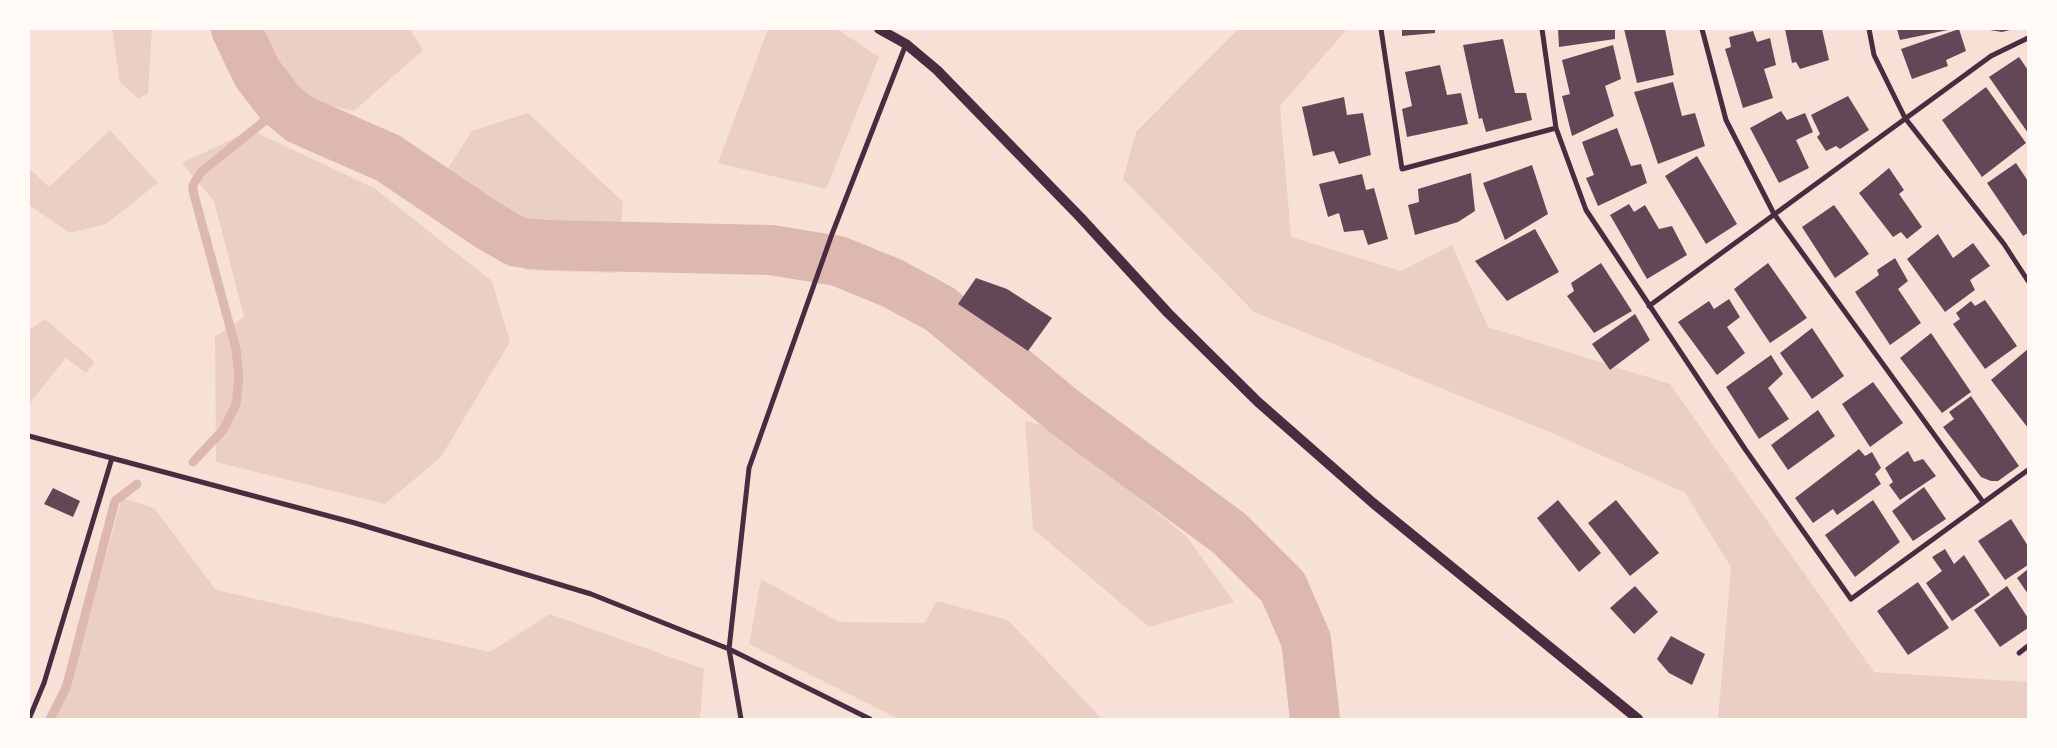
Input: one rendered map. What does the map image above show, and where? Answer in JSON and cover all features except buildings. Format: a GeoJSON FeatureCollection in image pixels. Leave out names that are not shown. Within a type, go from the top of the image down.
{"type":"FeatureCollection","features":[{"type":"Feature","properties":{"kind":"main road"},"geometry":{"type":"LineString","coordinates":[[879,29],[906,44],[980,112],[1082,218],[1168,312],[1258,402],[1373,503],[1638,719]]}},
{"type":"Feature","properties":{"kind":"street"},"geometry":{"type":"LineString","coordinates":[[1381,29],[1402,169],[1556,128]]}},
{"type":"Feature","properties":{"kind":"street"},"geometry":{"type":"LineString","coordinates":[[1542,29],[1556,128],[1586,210],[1746,449],[1851,599],[2028,470]]}},
{"type":"Feature","properties":{"kind":"street"},"geometry":{"type":"LineString","coordinates":[[1702,29],[1726,120],[1774,214],[1983,502]]}},
{"type":"Feature","properties":{"kind":"street"},"geometry":{"type":"LineString","coordinates":[[1869,29],[1874,56],[1905,118],[2004,244],[2028,281]]}},
{"type":"Feature","properties":{"kind":"street"},"geometry":{"type":"LineString","coordinates":[[1649,306],[1991,56],[2028,38]]}},
{"type":"Feature","properties":{"kind":"street"},"geometry":{"type":"LineString","coordinates":[[741,719],[729,649],[749,468],[832,234],[906,44]]}},
{"type":"Feature","properties":{"kind":"street"},"geometry":{"type":"LineString","coordinates":[[29,436],[355,523],[591,594],[729,649],[870,719]]}},
{"type":"Feature","properties":{"kind":"street"},"geometry":{"type":"LineString","coordinates":[[29,719],[44,683],[112,458]]}},
{"type":"Feature","properties":{"kind":"street"},"geometry":{"type":"LineString","coordinates":[[2019,653],[2028,646]]}},
{"type":"Feature","properties":{"kind":"shaded area"},"geometry":{"type":"Polygon","coordinates":[[[112,29],[152,29],[148,93],[138,99],[120,82],[112,29]]]}},
{"type":"Feature","properties":{"kind":"shaded area"},"geometry":{"type":"Polygon","coordinates":[[[226,29],[410,29],[423,50],[354,111],[250,88],[226,29]]]}},
{"type":"Feature","properties":{"kind":"shaded area"},"geometry":{"type":"Polygon","coordinates":[[[768,29],[837,29],[879,57],[826,189],[718,163],[768,29]]]}},
{"type":"Feature","properties":{"kind":"shaded area"},"geometry":{"type":"Polygon","coordinates":[[[1238,29],[1347,29],[1280,106],[1291,237],[1401,271],[1452,245],[1488,327],[1670,384],[1874,672],[2028,682],[2028,719],[1718,719],[1731,567],[1685,493],[1559,436],[1254,312],[1123,179],[1136,132],[1238,29]]]}},
{"type":"Feature","properties":{"kind":"shaded area"},"geometry":{"type":"Polygon","coordinates":[[[528,113],[623,202],[616,273],[525,270],[443,176],[472,131],[528,113]]]}},
{"type":"Feature","properties":{"kind":"shaded area"},"geometry":{"type":"Polygon","coordinates":[[[110,130],[158,183],[106,224],[70,233],[29,205],[29,168],[49,187],[110,130]]]}},
{"type":"Feature","properties":{"kind":"shaded area"},"geometry":{"type":"Polygon","coordinates":[[[251,130],[374,188],[492,281],[510,342],[441,457],[385,504],[216,462],[215,337],[244,317],[214,201],[182,163],[251,130]]]}},
{"type":"Feature","properties":{"kind":"shaded area"},"geometry":{"type":"Polygon","coordinates":[[[45,319],[95,362],[86,373],[66,358],[29,404],[29,330],[45,319]]]}},
{"type":"Feature","properties":{"kind":"shaded area"},"geometry":{"type":"Polygon","coordinates":[[[1025,421],[1051,427],[1187,537],[1234,602],[1149,627],[1033,529],[1025,421]]]}},
{"type":"Feature","properties":{"kind":"shaded area"},"geometry":{"type":"Polygon","coordinates":[[[122,498],[154,508],[216,590],[490,652],[550,614],[704,669],[700,719],[55,719],[68,692],[122,498]]]}},
{"type":"Feature","properties":{"kind":"shaded area"},"geometry":{"type":"Polygon","coordinates":[[[761,579],[839,622],[924,623],[937,601],[1008,620],[1102,719],[899,719],[749,644],[761,579]]]}},
{"type":"Feature","properties":{"kind":"waterway"},"geometry":{"type":"LineString","coordinates":[[236,29],[257,73],[280,103],[299,119],[388,158],[489,226],[517,242],[544,245],[771,250],[838,261],[892,283],[940,309],[1066,413],[1229,533],[1283,587],[1306,640],[1315,719]]}},
{"type":"Feature","properties":{"kind":"waterway"},"geometry":{"type":"LineString","coordinates":[[193,462],[223,430],[236,405],[239,378],[236,349],[193,191],[193,185],[201,172],[283,106]]}},
{"type":"Feature","properties":{"kind":"waterway"},"geometry":{"type":"LineString","coordinates":[[50,719],[66,688],[115,501],[137,484]]}}]}
